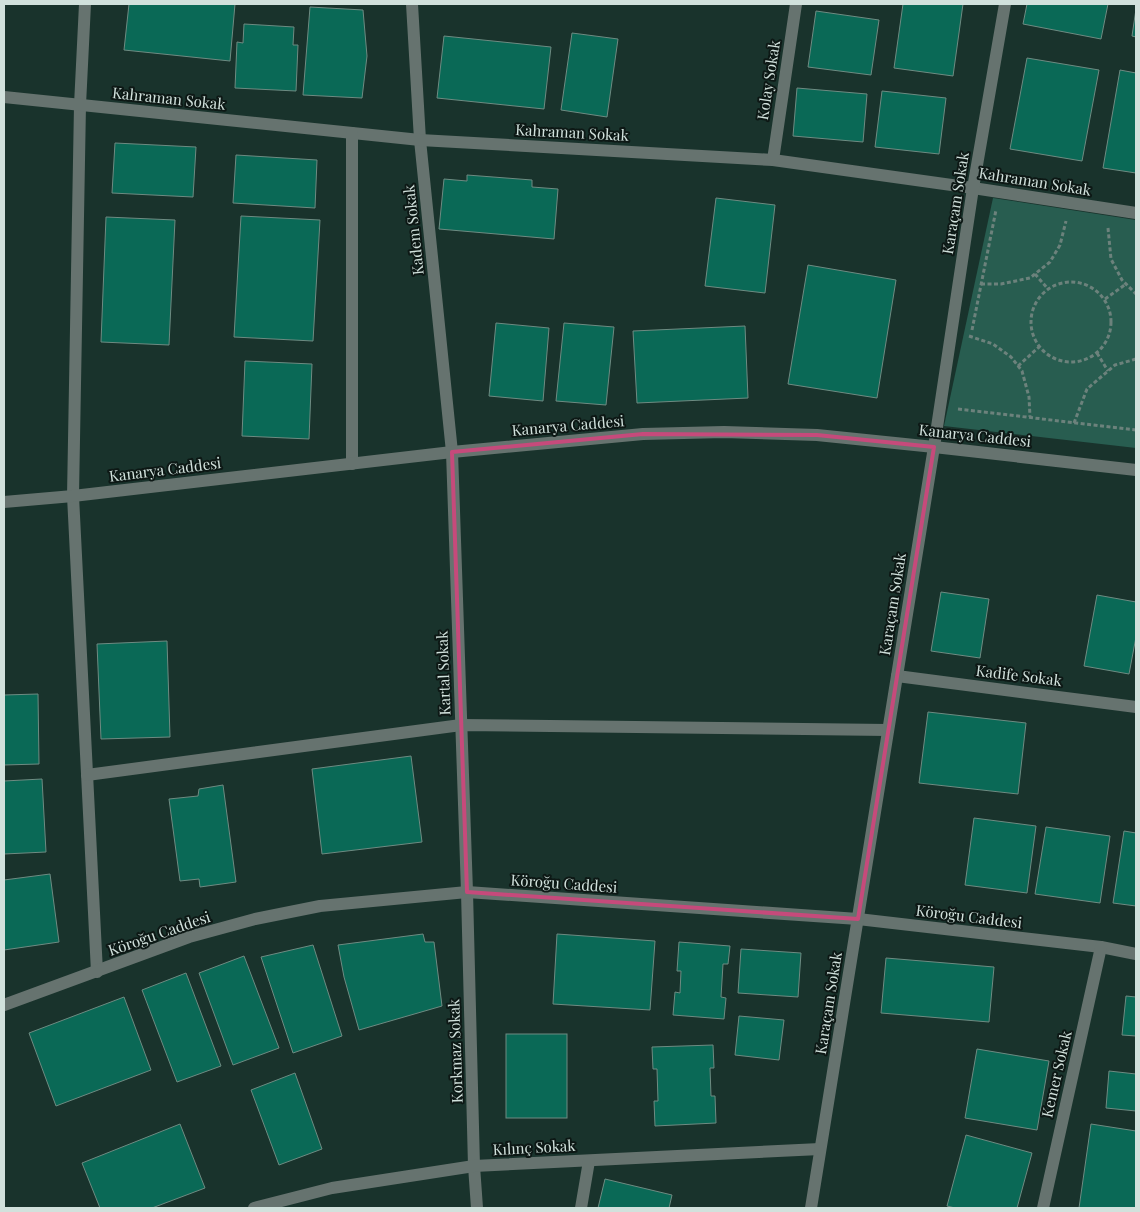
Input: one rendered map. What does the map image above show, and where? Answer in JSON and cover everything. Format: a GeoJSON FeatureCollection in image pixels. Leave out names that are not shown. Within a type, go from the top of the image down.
{"type":"FeatureCollection","features":[{"type":"Feature","properties":{"kind":"street"},"geometry":{"type":"LineString","coordinates":[[85,4],[80,105],[73,496],[97,972]]}},
{"type":"Feature","properties":{"kind":"street","name":"Kadem Sokak"},"geometry":{"type":"LineString","coordinates":[[412,4],[420,140],[452,452]]}},
{"type":"Feature","properties":{"kind":"street","name":"Kolay Sokak"},"geometry":{"type":"LineString","coordinates":[[773,160],[796,4]]}},
{"type":"Feature","properties":{"kind":"street","name":"Karaçam Sokak"},"geometry":{"type":"LineString","coordinates":[[811,1208],[1004,4]]}},
{"type":"Feature","properties":{"kind":"street","name":"Kahraman Sokak"},"geometry":{"type":"LineString","coordinates":[[4,97],[420,140],[773,160],[973,188],[1136,214]]}},
{"type":"Feature","properties":{"kind":"street"},"geometry":{"type":"LineString","coordinates":[[352,133],[352,464]]}},
{"type":"Feature","properties":{"kind":"street","name":"Kanarya Caddesi"},"geometry":{"type":"LineString","coordinates":[[4,502],[73,496],[452,452],[643,434],[724,432],[816,435],[1136,470]]}},
{"type":"Feature","properties":{"kind":"street","name":"Kartal Sokak"},"geometry":{"type":"LineString","coordinates":[[452,452],[467,892]]}},
{"type":"Feature","properties":{"kind":"street","name":"Kadife Sokak"},"geometry":{"type":"LineString","coordinates":[[897,676],[1136,707]]}},
{"type":"Feature","properties":{"kind":"street"},"geometry":{"type":"LineString","coordinates":[[87,775],[461,725],[888,730]]}},
{"type":"Feature","properties":{"kind":"street","name":"Köroğu Caddesi"},"geometry":{"type":"LineString","coordinates":[[4,1006],[189,937],[256,919],[320,906],[467,892],[858,919],[1101,947],[1136,954]]}},
{"type":"Feature","properties":{"kind":"street","name":"Korkmaz Sokak"},"geometry":{"type":"LineString","coordinates":[[467,892],[474,1166],[477,1208]]}},
{"type":"Feature","properties":{"kind":"street","name":"Kemer Sokak"},"geometry":{"type":"LineString","coordinates":[[1042,1208],[1101,947]]}},
{"type":"Feature","properties":{"kind":"street","name":"Kılınç Sokak"},"geometry":{"type":"LineString","coordinates":[[254,1208],[332,1188],[474,1166],[820,1149]]}},
{"type":"Feature","properties":{"kind":"street"},"geometry":{"type":"LineString","coordinates":[[580,1208],[589,1161]]}},
{"type":"Feature","properties":{"kind":"path"},"geometry":{"type":"LineString","coordinates":[[969,346],[996,210],[1004,211]]}},
{"type":"Feature","properties":{"kind":"path"},"geometry":{"type":"LineString","coordinates":[[981,284],[1001,284],[1030,278],[1050,262],[1060,245],[1066,221],[1074,222]]}},
{"type":"Feature","properties":{"kind":"path"},"geometry":{"type":"LineString","coordinates":[[1100,227],[1108,228],[1110,259],[1122,280],[1136,294]]}},
{"type":"Feature","properties":{"kind":"path"},"geometry":{"type":"LineString","coordinates":[[1035,274],[1048,289]]}},
{"type":"Feature","properties":{"kind":"path"},"geometry":{"type":"LineString","coordinates":[[1074,281],[1087,284],[1099,292],[1105,299],[1112,316],[1112,330],[1098,353],[1086,360],[1060,362],[1048,356],[1039,347],[1033,336],[1030,323],[1032,310],[1038,298],[1048,289],[1060,283],[1074,281]]}},
{"type":"Feature","properties":{"kind":"path"},"geometry":{"type":"LineString","coordinates":[[1105,299],[1126,284]]}},
{"type":"Feature","properties":{"kind":"path"},"geometry":{"type":"LineString","coordinates":[[951,332],[993,344],[1010,357],[1022,371],[1029,398],[1030,417]]}},
{"type":"Feature","properties":{"kind":"path"},"geometry":{"type":"LineString","coordinates":[[1018,366],[1039,347]]}},
{"type":"Feature","properties":{"kind":"path"},"geometry":{"type":"LineString","coordinates":[[1098,353],[1108,371]]}},
{"type":"Feature","properties":{"kind":"path"},"geometry":{"type":"LineString","coordinates":[[1074,423],[1087,389],[1115,365],[1136,359]]}},
{"type":"Feature","properties":{"kind":"path"},"geometry":{"type":"LineString","coordinates":[[959,400],[957,409],[1136,430]]}},
{"type":"Feature","properties":{"kind":"highlighted area"},"geometry":{"type":"Polygon","coordinates":[[[643,434],[817,435],[934,447],[858,919],[467,892],[452,452],[643,434]]]}},
{"type":"Feature","properties":{"kind":"green space"},"geometry":{"type":"Polygon","coordinates":[[[993,198],[1136,220],[1136,448],[944,426],[993,198]]]}},
{"type":"Feature","properties":{"kind":"building"},"geometry":{"type":"Polygon","coordinates":[[[129,4],[235,4],[230,61],[124,50],[129,4]]]}},
{"type":"Feature","properties":{"kind":"building"},"geometry":{"type":"Polygon","coordinates":[[[903,4],[963,4],[953,76],[894,68],[903,4]]]}},
{"type":"Feature","properties":{"kind":"building"},"geometry":{"type":"Polygon","coordinates":[[[1027,4],[1108,4],[1101,39],[1023,24],[1027,4]]]}},
{"type":"Feature","properties":{"kind":"building"},"geometry":{"type":"Polygon","coordinates":[[[310,7],[363,10],[367,56],[362,98],[303,95],[310,7]]]}},
{"type":"Feature","properties":{"kind":"building"},"geometry":{"type":"Polygon","coordinates":[[[1136,9],[1136,37],[1132,36],[1136,9]]]}},
{"type":"Feature","properties":{"kind":"building"},"geometry":{"type":"Polygon","coordinates":[[[816,11],[879,20],[871,75],[808,67],[816,11]]]}},
{"type":"Feature","properties":{"kind":"building"},"geometry":{"type":"Polygon","coordinates":[[[244,24],[294,27],[293,45],[298,45],[296,91],[235,88],[237,42],[243,43],[244,24]]]}},
{"type":"Feature","properties":{"kind":"building"},"geometry":{"type":"Polygon","coordinates":[[[572,33],[618,39],[607,117],[561,110],[572,33]]]}},
{"type":"Feature","properties":{"kind":"building"},"geometry":{"type":"Polygon","coordinates":[[[444,36],[551,47],[544,109],[437,98],[444,36]]]}},
{"type":"Feature","properties":{"kind":"building"},"geometry":{"type":"Polygon","coordinates":[[[1027,58],[1099,70],[1082,161],[1010,149],[1027,58]]]}},
{"type":"Feature","properties":{"kind":"building"},"geometry":{"type":"Polygon","coordinates":[[[1120,70],[1136,73],[1136,173],[1103,168],[1120,70]]]}},
{"type":"Feature","properties":{"kind":"building"},"geometry":{"type":"Polygon","coordinates":[[[797,88],[867,94],[863,142],[793,136],[797,88]]]}},
{"type":"Feature","properties":{"kind":"building"},"geometry":{"type":"Polygon","coordinates":[[[882,91],[946,98],[939,154],[875,147],[882,91]]]}},
{"type":"Feature","properties":{"kind":"building"},"geometry":{"type":"Polygon","coordinates":[[[115,143],[196,147],[193,197],[112,193],[115,143]]]}},
{"type":"Feature","properties":{"kind":"building"},"geometry":{"type":"Polygon","coordinates":[[[236,155],[317,160],[315,208],[233,203],[236,155]]]}},
{"type":"Feature","properties":{"kind":"building"},"geometry":{"type":"Polygon","coordinates":[[[467,175],[532,180],[532,187],[558,189],[554,239],[439,229],[444,179],[467,181],[467,175]]]}},
{"type":"Feature","properties":{"kind":"building"},"geometry":{"type":"Polygon","coordinates":[[[716,198],[775,205],[765,293],[705,286],[716,198]]]}},
{"type":"Feature","properties":{"kind":"building"},"geometry":{"type":"Polygon","coordinates":[[[241,216],[320,220],[313,341],[234,337],[241,216]]]}},
{"type":"Feature","properties":{"kind":"building"},"geometry":{"type":"Polygon","coordinates":[[[106,217],[175,220],[169,345],[101,342],[106,217]]]}},
{"type":"Feature","properties":{"kind":"building"},"geometry":{"type":"Polygon","coordinates":[[[808,265],[896,280],[877,398],[788,384],[808,265]]]}},
{"type":"Feature","properties":{"kind":"building"},"geometry":{"type":"Polygon","coordinates":[[[496,323],[549,328],[543,401],[489,396],[496,323]]]}},
{"type":"Feature","properties":{"kind":"building"},"geometry":{"type":"Polygon","coordinates":[[[564,323],[614,327],[606,405],[556,401],[564,323]]]}},
{"type":"Feature","properties":{"kind":"building"},"geometry":{"type":"Polygon","coordinates":[[[745,326],[748,398],[637,403],[633,331],[745,326]]]}},
{"type":"Feature","properties":{"kind":"building"},"geometry":{"type":"Polygon","coordinates":[[[245,361],[312,364],[309,439],[242,436],[245,361]]]}},
{"type":"Feature","properties":{"kind":"building"},"geometry":{"type":"Polygon","coordinates":[[[941,592],[989,599],[980,658],[931,651],[941,592]]]}},
{"type":"Feature","properties":{"kind":"building"},"geometry":{"type":"Polygon","coordinates":[[[1097,595],[1136,602],[1136,637],[1129,674],[1084,666],[1097,595]]]}},
{"type":"Feature","properties":{"kind":"building"},"geometry":{"type":"Polygon","coordinates":[[[167,641],[170,737],[101,739],[97,644],[167,641]]]}},
{"type":"Feature","properties":{"kind":"building"},"geometry":{"type":"Polygon","coordinates":[[[38,694],[39,764],[4,765],[4,695],[38,694]]]}},
{"type":"Feature","properties":{"kind":"building"},"geometry":{"type":"Polygon","coordinates":[[[928,712],[1026,723],[1018,794],[919,783],[928,712]]]}},
{"type":"Feature","properties":{"kind":"building"},"geometry":{"type":"Polygon","coordinates":[[[411,756],[422,842],[322,854],[312,769],[411,756]]]}},
{"type":"Feature","properties":{"kind":"building"},"geometry":{"type":"Polygon","coordinates":[[[42,779],[46,852],[4,854],[4,781],[42,779]]]}},
{"type":"Feature","properties":{"kind":"building"},"geometry":{"type":"Polygon","coordinates":[[[223,785],[236,882],[200,887],[199,879],[180,881],[169,799],[198,796],[199,789],[223,785]]]}},
{"type":"Feature","properties":{"kind":"building"},"geometry":{"type":"Polygon","coordinates":[[[974,818],[1036,826],[1027,893],[965,885],[974,818]]]}},
{"type":"Feature","properties":{"kind":"building"},"geometry":{"type":"Polygon","coordinates":[[[1046,827],[1110,836],[1100,903],[1035,894],[1046,827]]]}},
{"type":"Feature","properties":{"kind":"building"},"geometry":{"type":"Polygon","coordinates":[[[1124,831],[1136,833],[1136,906],[1113,903],[1124,831]]]}},
{"type":"Feature","properties":{"kind":"building"},"geometry":{"type":"Polygon","coordinates":[[[50,874],[59,942],[4,950],[4,880],[50,874]]]}},
{"type":"Feature","properties":{"kind":"building"},"geometry":{"type":"Polygon","coordinates":[[[423,934],[425,942],[434,942],[442,1006],[359,1030],[344,977],[338,945],[423,934]]]}},
{"type":"Feature","properties":{"kind":"building"},"geometry":{"type":"Polygon","coordinates":[[[557,934],[655,941],[650,1010],[553,1004],[557,934]]]}},
{"type":"Feature","properties":{"kind":"building"},"geometry":{"type":"Polygon","coordinates":[[[679,942],[730,946],[728,964],[723,964],[721,997],[726,998],[724,1019],[673,1015],[675,992],[680,993],[681,971],[677,971],[679,942]]]}},
{"type":"Feature","properties":{"kind":"building"},"geometry":{"type":"Polygon","coordinates":[[[313,945],[342,1036],[293,1053],[261,957],[313,945]]]}},
{"type":"Feature","properties":{"kind":"building"},"geometry":{"type":"Polygon","coordinates":[[[741,949],[801,953],[798,997],[738,993],[741,949]]]}},
{"type":"Feature","properties":{"kind":"building"},"geometry":{"type":"Polygon","coordinates":[[[244,956],[279,1048],[233,1065],[199,973],[244,956]]]}},
{"type":"Feature","properties":{"kind":"building"},"geometry":{"type":"Polygon","coordinates":[[[886,958],[994,967],[989,1022],[881,1013],[886,958]]]}},
{"type":"Feature","properties":{"kind":"building"},"geometry":{"type":"Polygon","coordinates":[[[186,973],[221,1066],[177,1082],[142,990],[186,973]]]}},
{"type":"Feature","properties":{"kind":"building"},"geometry":{"type":"Polygon","coordinates":[[[1126,996],[1136,997],[1136,1036],[1122,1035],[1126,996]]]}},
{"type":"Feature","properties":{"kind":"building"},"geometry":{"type":"Polygon","coordinates":[[[124,997],[151,1070],[56,1106],[29,1033],[124,997]]]}},
{"type":"Feature","properties":{"kind":"building"},"geometry":{"type":"Polygon","coordinates":[[[739,1016],[784,1020],[779,1060],[735,1055],[739,1016]]]}},
{"type":"Feature","properties":{"kind":"building"},"geometry":{"type":"Polygon","coordinates":[[[506,1034],[567,1034],[567,1118],[506,1118],[506,1034]]]}},
{"type":"Feature","properties":{"kind":"building"},"geometry":{"type":"Polygon","coordinates":[[[713,1045],[714,1068],[710,1068],[711,1096],[715,1096],[716,1123],[655,1126],[654,1101],[658,1101],[657,1069],[653,1069],[652,1047],[713,1045]]]}},
{"type":"Feature","properties":{"kind":"building"},"geometry":{"type":"Polygon","coordinates":[[[977,1049],[1049,1061],[1037,1130],[965,1118],[977,1049]]]}},
{"type":"Feature","properties":{"kind":"building"},"geometry":{"type":"Polygon","coordinates":[[[1109,1071],[1136,1074],[1136,1111],[1106,1108],[1109,1071]]]}},
{"type":"Feature","properties":{"kind":"building"},"geometry":{"type":"Polygon","coordinates":[[[295,1073],[322,1149],[279,1165],[251,1090],[295,1073]]]}},
{"type":"Feature","properties":{"kind":"building"},"geometry":{"type":"Polygon","coordinates":[[[180,1124],[205,1188],[152,1208],[100,1208],[82,1163],[180,1124]]]}},
{"type":"Feature","properties":{"kind":"building"},"geometry":{"type":"Polygon","coordinates":[[[1091,1124],[1136,1131],[1136,1208],[1079,1208],[1091,1124]]]}},
{"type":"Feature","properties":{"kind":"building"},"geometry":{"type":"Polygon","coordinates":[[[966,1135],[1032,1153],[1017,1208],[955,1208],[947,1206],[966,1135]]]}},
{"type":"Feature","properties":{"kind":"building"},"geometry":{"type":"Polygon","coordinates":[[[605,1179],[672,1195],[669,1208],[598,1208],[605,1179]]]}}]}
